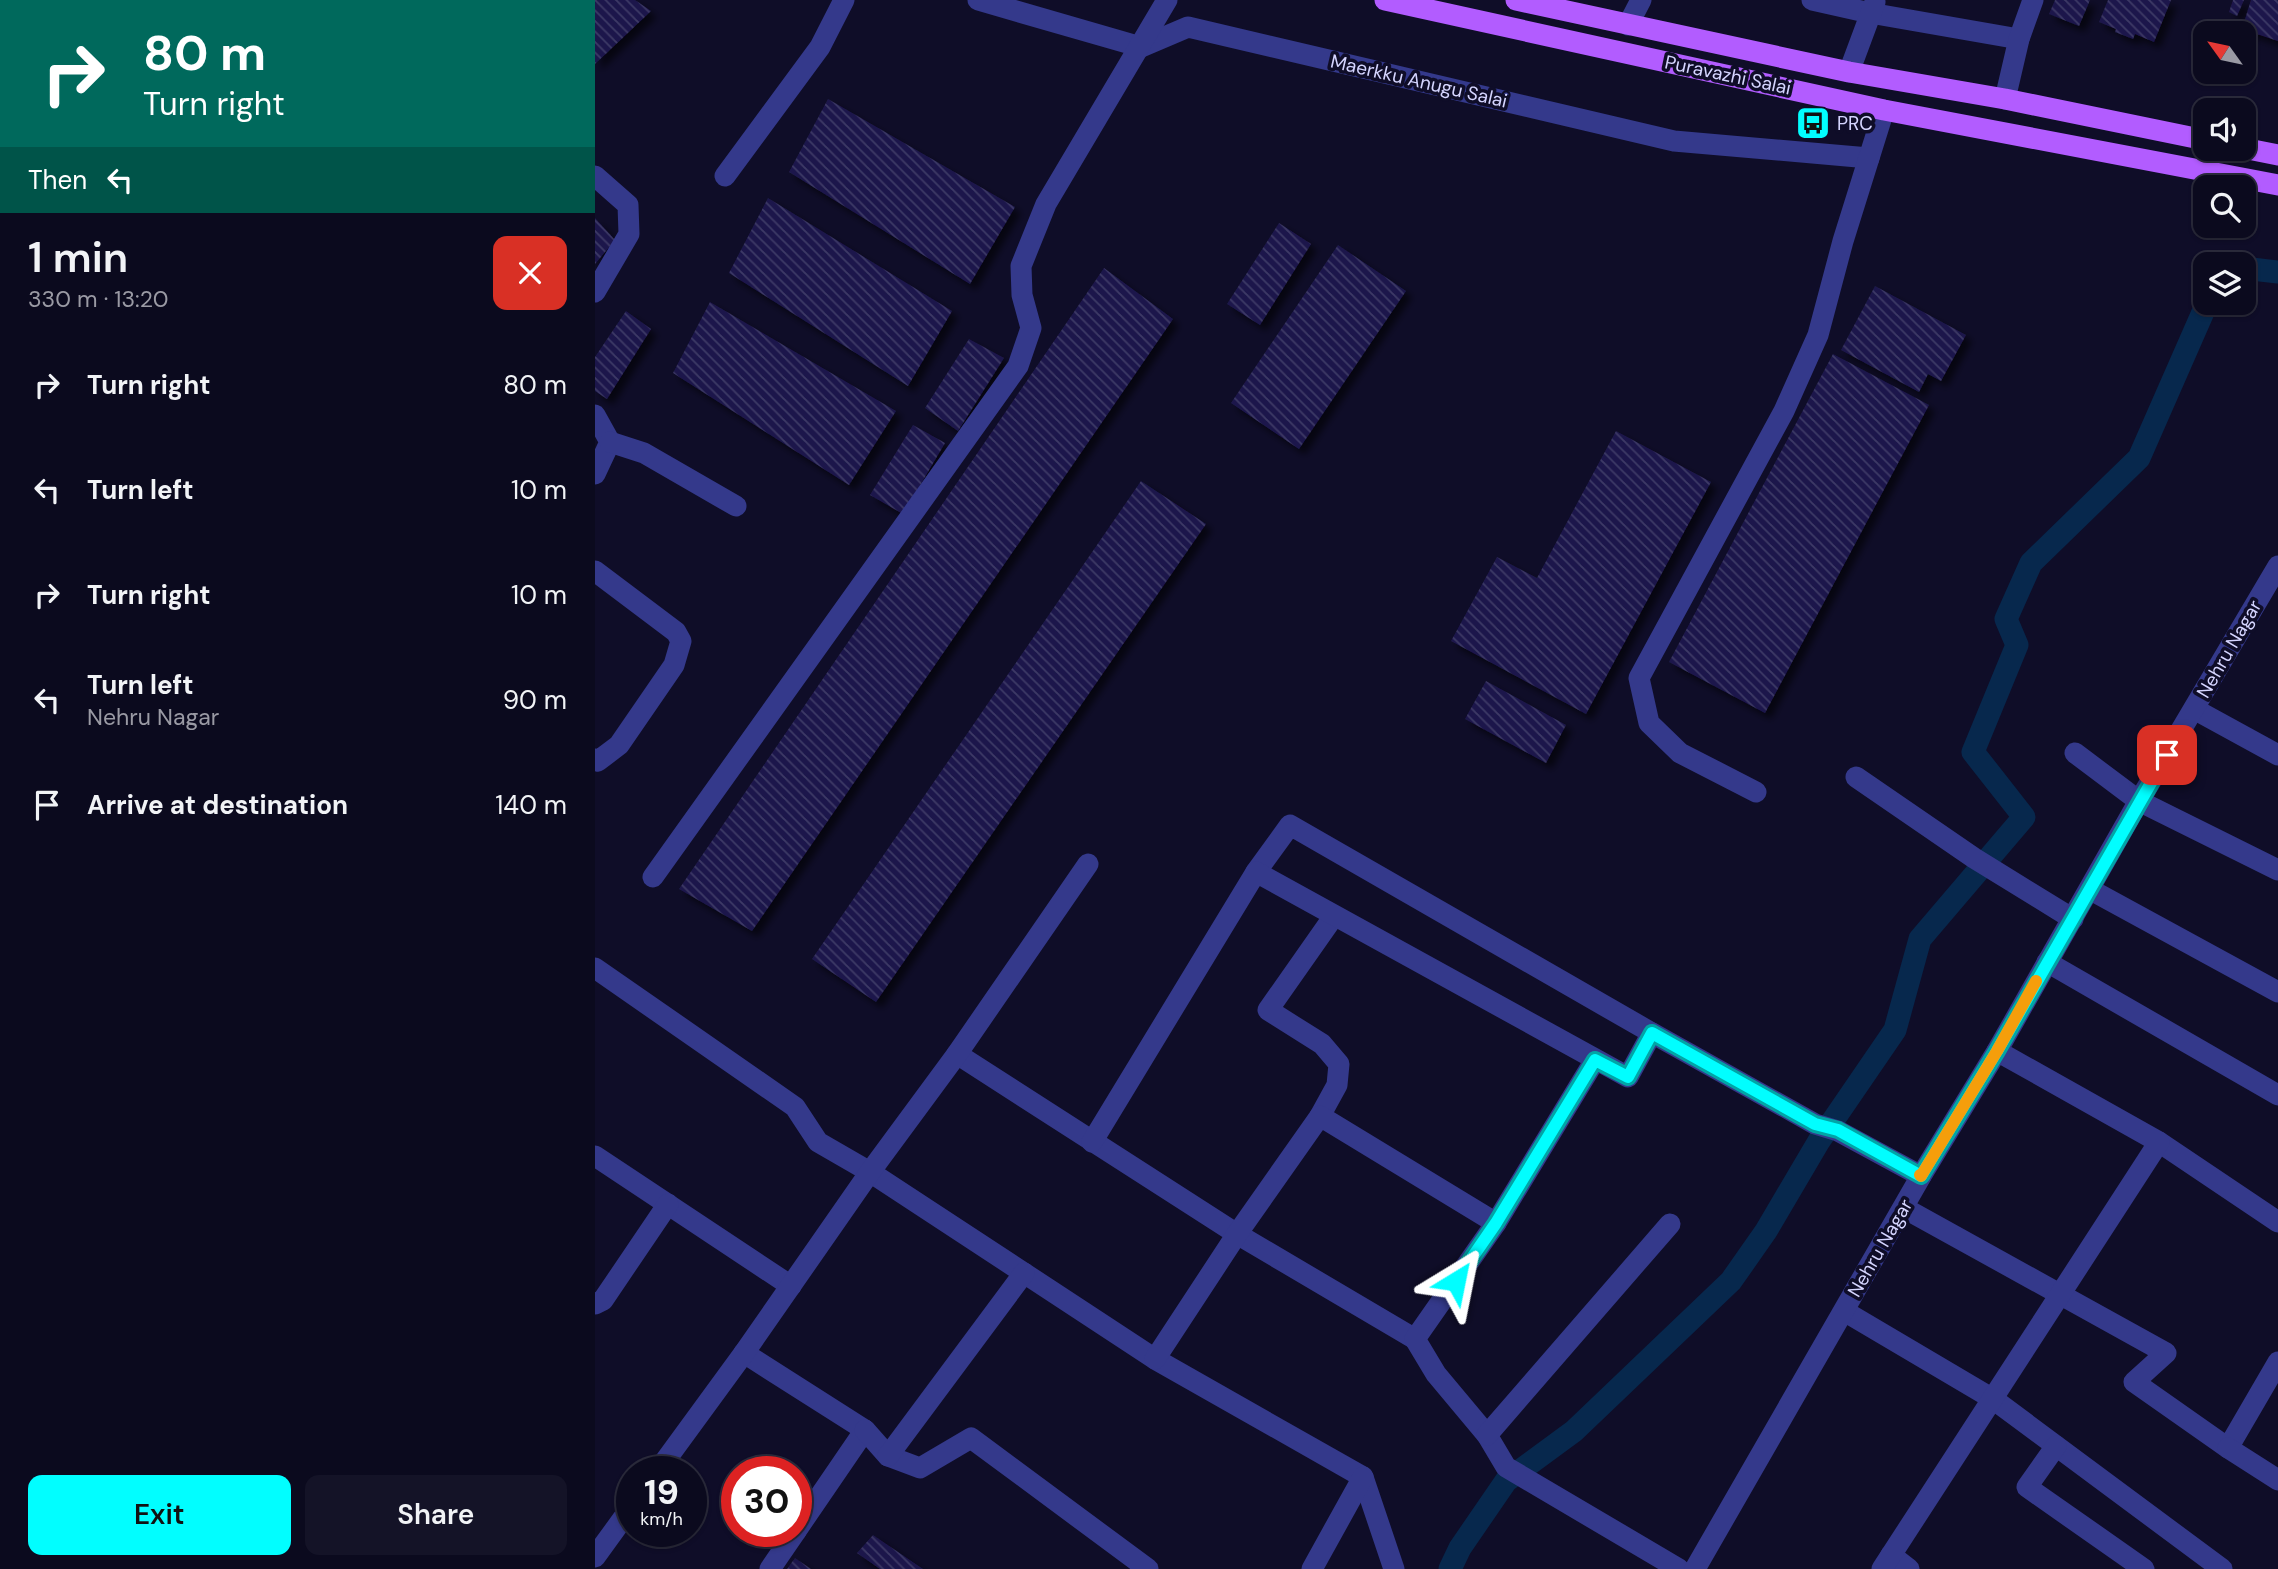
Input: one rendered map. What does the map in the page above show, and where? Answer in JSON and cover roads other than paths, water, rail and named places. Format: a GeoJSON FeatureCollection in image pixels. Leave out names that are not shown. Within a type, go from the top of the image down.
{"type":"FeatureCollection","features":[{"type":"Feature","properties":{"kind":"main road","name":"Puravazhi Salai"},"geometry":{"type":"LineString","coordinates":[[1385,0],[1884,110],[2278,185]]}},
{"type":"Feature","properties":{"kind":"main road","name":"Puravazhi Salai"},"geometry":{"type":"LineString","coordinates":[[1516,0],[1849,72],[2005,99],[2193,138]]}},
{"type":"Feature","properties":{"kind":"main road"},"geometry":{"type":"LineString","coordinates":[[2256,151],[2278,155]]}},
{"type":"Feature","properties":{"kind":"street"},"geometry":{"type":"LineString","coordinates":[[725,176],[820,47],[845,0]]}},
{"type":"Feature","properties":{"kind":"street"},"geometry":{"type":"LineString","coordinates":[[978,0],[1141,47]]}},
{"type":"Feature","properties":{"kind":"street"},"geometry":{"type":"LineString","coordinates":[[653,877],[1018,366],[1031,328],[1022,295],[1021,266],[1047,204],[1167,0]]}},
{"type":"Feature","properties":{"kind":"street"},"geometry":{"type":"LineString","coordinates":[[1628,25],[1641,0]]}},
{"type":"Feature","properties":{"kind":"street"},"geometry":{"type":"LineString","coordinates":[[1812,0],[1873,6],[2019,39]]}},
{"type":"Feature","properties":{"kind":"street"},"geometry":{"type":"LineString","coordinates":[[2005,99],[2019,39],[2033,0]]}},
{"type":"Feature","properties":{"kind":"street"},"geometry":{"type":"LineString","coordinates":[[1849,72],[1873,6]]}},
{"type":"Feature","properties":{"kind":"street","name":"Maerkku Anugu Salai"},"geometry":{"type":"LineString","coordinates":[[1141,47],[1188,27],[1674,141],[1869,158]]}},
{"type":"Feature","properties":{"kind":"street"},"geometry":{"type":"LineString","coordinates":[[1756,792],[1680,753],[1649,723],[1639,678],[1784,411],[1818,335],[1884,110]]}},
{"type":"Feature","properties":{"kind":"street"},"geometry":{"type":"LineString","coordinates":[[595,176],[628,205],[629,224],[629,233],[595,292]]}},
{"type":"Feature","properties":{"kind":"street"},"geometry":{"type":"LineString","coordinates":[[595,415],[610,442],[644,453],[736,506]]}},
{"type":"Feature","properties":{"kind":"street"},"geometry":{"type":"LineString","coordinates":[[595,474],[610,442]]}},
{"type":"Feature","properties":{"kind":"street","name":"Nehru Nagar"},"geometry":{"type":"LineString","coordinates":[[1695,1569],[1921,1176],[1997,1051],[2091,890],[2139,801],[2278,566]]}},
{"type":"Feature","properties":{"kind":"street"},"geometry":{"type":"LineString","coordinates":[[595,571],[676,632],[681,642],[674,665],[619,745],[598,761],[595,759]]}},
{"type":"Feature","properties":{"kind":"street"},"geometry":{"type":"LineString","coordinates":[[2194,709],[2278,755]]}},
{"type":"Feature","properties":{"kind":"street"},"geometry":{"type":"LineString","coordinates":[[2075,753],[2139,801],[2278,870]]}},
{"type":"Feature","properties":{"kind":"street"},"geometry":{"type":"LineString","coordinates":[[1856,777],[1984,864],[2073,919]]}},
{"type":"Feature","properties":{"kind":"street"},"geometry":{"type":"LineString","coordinates":[[1092,1142],[1256,872],[1290,825],[1815,1124],[1838,1130],[1921,1176]]}},
{"type":"Feature","properties":{"kind":"street"},"geometry":{"type":"LineString","coordinates":[[669,1456],[957,1054],[1088,864]]}},
{"type":"Feature","properties":{"kind":"street"},"geometry":{"type":"LineString","coordinates":[[1256,872],[1628,1077],[1652,1033]]}},
{"type":"Feature","properties":{"kind":"street"},"geometry":{"type":"LineString","coordinates":[[2091,890],[2278,992]]}},
{"type":"Feature","properties":{"kind":"street"},"geometry":{"type":"LineString","coordinates":[[1155,1359],[1237,1234],[1320,1116],[1337,1085],[1339,1064],[1322,1044],[1268,1010],[1334,916]]}},
{"type":"Feature","properties":{"kind":"street"},"geometry":{"type":"LineString","coordinates":[[2047,962],[2278,1095]]}},
{"type":"Feature","properties":{"kind":"street"},"geometry":{"type":"LineString","coordinates":[[595,968],[795,1107],[818,1142],[870,1172],[1155,1359],[1363,1477],[1394,1569]]}},
{"type":"Feature","properties":{"kind":"street"},"geometry":{"type":"LineString","coordinates":[[1997,1051],[2159,1142],[2278,1222]]}},
{"type":"Feature","properties":{"kind":"street"},"geometry":{"type":"LineString","coordinates":[[957,1054],[1237,1234],[1415,1339],[1436,1374],[1486,1435],[1506,1467],[1679,1569]]}},
{"type":"Feature","properties":{"kind":"street"},"geometry":{"type":"LineString","coordinates":[[1415,1339],[1496,1223],[1595,1060]]}},
{"type":"Feature","properties":{"kind":"street"},"geometry":{"type":"LineString","coordinates":[[1320,1116],[1496,1223]]}},
{"type":"Feature","properties":{"kind":"street"},"geometry":{"type":"LineString","coordinates":[[1909,1569],[1886,1562],[2159,1142]]}},
{"type":"Feature","properties":{"kind":"street"},"geometry":{"type":"LineString","coordinates":[[595,1156],[791,1286]]}},
{"type":"Feature","properties":{"kind":"street"},"geometry":{"type":"LineString","coordinates":[[595,1304],[603,1300],[667,1205]]}},
{"type":"Feature","properties":{"kind":"street"},"geometry":{"type":"LineString","coordinates":[[1904,1208],[2166,1353],[2134,1382],[2278,1480]]}},
{"type":"Feature","properties":{"kind":"street"},"geometry":{"type":"LineString","coordinates":[[1486,1435],[1669,1224]]}},
{"type":"Feature","properties":{"kind":"street"},"geometry":{"type":"LineString","coordinates":[[888,1457],[1024,1273]]}},
{"type":"Feature","properties":{"kind":"street"},"geometry":{"type":"LineString","coordinates":[[1844,1311],[1993,1399],[2222,1569]]}},
{"type":"Feature","properties":{"kind":"street"},"geometry":{"type":"LineString","coordinates":[[744,1353],[865,1430],[888,1457],[920,1468],[971,1438],[1148,1569]]}},
{"type":"Feature","properties":{"kind":"street"},"geometry":{"type":"LineString","coordinates":[[2228,1448],[2278,1362]]}},
{"type":"Feature","properties":{"kind":"street"},"geometry":{"type":"LineString","coordinates":[[812,1508],[865,1430]]}},
{"type":"Feature","properties":{"kind":"street"},"geometry":{"type":"LineString","coordinates":[[2056,1446],[2027,1487],[2144,1569]]}},
{"type":"Feature","properties":{"kind":"street"},"geometry":{"type":"LineString","coordinates":[[1312,1569],[1363,1477]]}},
{"type":"Feature","properties":{"kind":"street"},"geometry":{"type":"LineString","coordinates":[[595,1557],[616,1528]]}},
{"type":"Feature","properties":{"kind":"street"},"geometry":{"type":"LineString","coordinates":[[770,1569],[785,1547]]}},
{"type":"Feature","properties":{"kind":"waterway"},"geometry":{"type":"LineString","coordinates":[[2256,269],[2278,272]]}},
{"type":"Feature","properties":{"kind":"waterway"},"geometry":{"type":"LineString","coordinates":[[1450,1569],[1460,1548],[1506,1481],[1574,1431],[1731,1281],[1766,1231],[1819,1141],[1895,1030],[1920,939],[2024,817],[1973,752],[2017,645],[2006,619],[2031,563],[2139,458],[2202,315]]}},
{"type":"Feature","properties":{"kind":"place","name":"PRC"},"geometry":{"type":"Point","coordinates":[1813,123]}}]}
